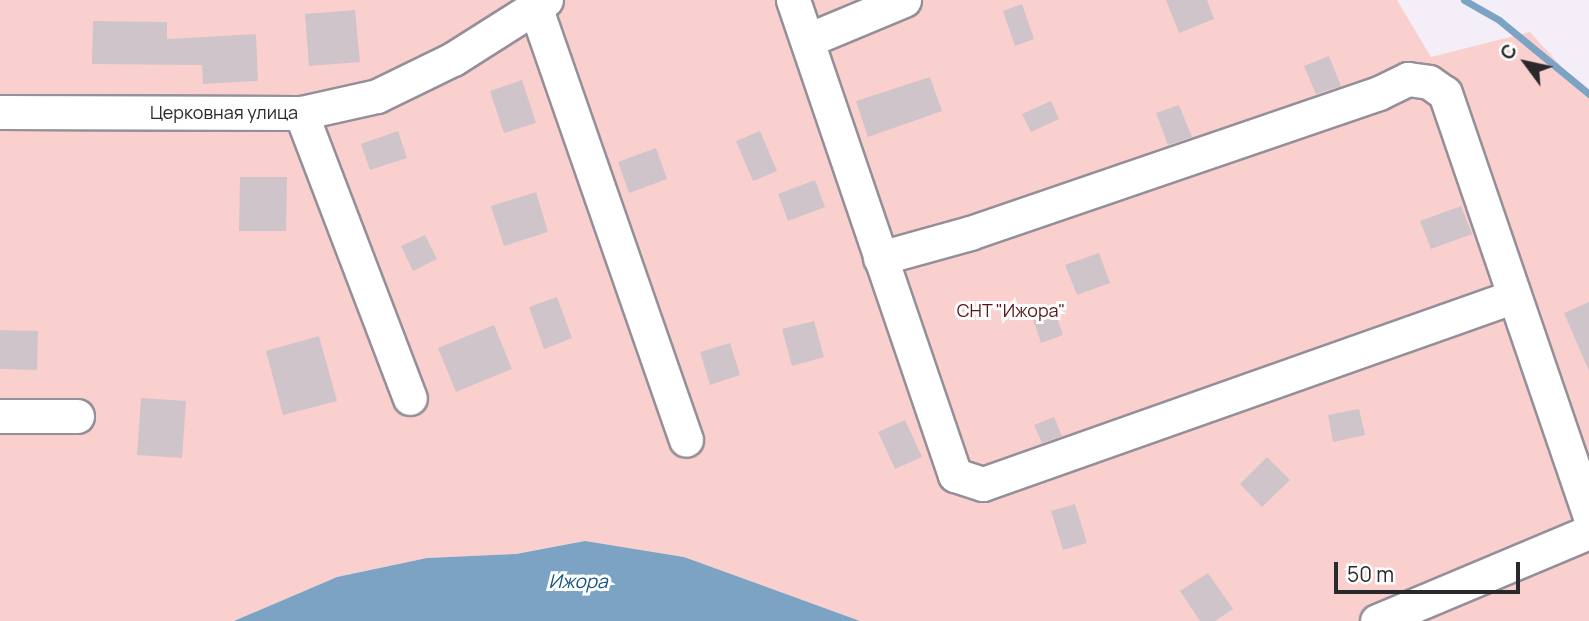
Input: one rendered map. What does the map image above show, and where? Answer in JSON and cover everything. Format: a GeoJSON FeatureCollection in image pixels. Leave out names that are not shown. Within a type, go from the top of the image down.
{"type":"FeatureCollection","features":[{"type":"Feature","properties":{"kind":"street"},"geometry":{"type":"LineString","coordinates":[[793,0],[956,475],[984,484],[1512,297]]}},
{"type":"Feature","properties":{"kind":"street"},"geometry":{"type":"LineString","coordinates":[[808,40],[904,0]]}},
{"type":"Feature","properties":{"kind":"street"},"geometry":{"type":"LineString","coordinates":[[522,8],[686,440]]}},
{"type":"Feature","properties":{"kind":"street","name":"Церковная улица"},"geometry":{"type":"LineString","coordinates":[[0,112],[301,113],[377,96],[453,59],[522,8]]}},
{"type":"Feature","properties":{"kind":"street"},"geometry":{"type":"LineString","coordinates":[[880,258],[970,233],[1379,93],[1408,79],[1429,82],[1445,93],[1512,297],[1589,513]]}},
{"type":"Feature","properties":{"kind":"street"},"geometry":{"type":"LineString","coordinates":[[301,113],[410,398]]}},
{"type":"Feature","properties":{"kind":"street"},"geometry":{"type":"LineString","coordinates":[[0,415],[77,416]]}},
{"type":"Feature","properties":{"kind":"street"},"geometry":{"type":"LineString","coordinates":[[1377,621],[1589,532]]}},
{"type":"Feature","properties":{"kind":"green space","name":"СНТ \"Ижора\""},"geometry":{"type":"Polygon","coordinates":[[[0,0],[1397,0],[1431,57],[1530,32],[1589,97],[1589,621],[860,621],[684,557],[585,541],[516,554],[427,558],[337,577],[234,621],[0,621],[0,0]]]}},
{"type":"Feature","properties":{"kind":"water","name":"Ижора"},"geometry":{"type":"Polygon","coordinates":[[[585,541],[684,557],[860,621],[234,621],[337,577],[427,558],[516,554],[585,541]]]}},
{"type":"Feature","properties":{"kind":"building"},"geometry":{"type":"Polygon","coordinates":[[[1166,0],[1207,0],[1214,19],[1179,33],[1166,0]]]}},
{"type":"Feature","properties":{"kind":"building"},"geometry":{"type":"Polygon","coordinates":[[[1022,4],[1034,39],[1015,46],[1003,11],[1022,4]]]}},
{"type":"Feature","properties":{"kind":"building"},"geometry":{"type":"Polygon","coordinates":[[[355,10],[360,62],[309,66],[305,14],[355,10]]]}},
{"type":"Feature","properties":{"kind":"building"},"geometry":{"type":"Polygon","coordinates":[[[93,21],[167,22],[167,39],[256,34],[258,81],[203,84],[202,65],[92,64],[93,21]]]}},
{"type":"Feature","properties":{"kind":"building"},"geometry":{"type":"Polygon","coordinates":[[[1329,56],[1341,86],[1316,94],[1304,66],[1329,56]]]}},
{"type":"Feature","properties":{"kind":"building"},"geometry":{"type":"Polygon","coordinates":[[[930,77],[942,111],[868,137],[856,101],[930,77]]]}},
{"type":"Feature","properties":{"kind":"building"},"geometry":{"type":"Polygon","coordinates":[[[522,80],[536,123],[504,133],[490,91],[522,80]]]}},
{"type":"Feature","properties":{"kind":"building"},"geometry":{"type":"Polygon","coordinates":[[[1051,101],[1059,119],[1031,132],[1022,114],[1051,101]]]}},
{"type":"Feature","properties":{"kind":"building"},"geometry":{"type":"Polygon","coordinates":[[[1179,105],[1192,137],[1168,145],[1156,113],[1179,105]]]}},
{"type":"Feature","properties":{"kind":"building"},"geometry":{"type":"Polygon","coordinates":[[[398,131],[407,158],[370,170],[361,144],[398,131]]]}},
{"type":"Feature","properties":{"kind":"building"},"geometry":{"type":"Polygon","coordinates":[[[760,131],[777,171],[753,181],[736,141],[760,131]]]}},
{"type":"Feature","properties":{"kind":"building"},"geometry":{"type":"Polygon","coordinates":[[[656,148],[667,179],[629,193],[618,162],[656,148]]]}},
{"type":"Feature","properties":{"kind":"building"},"geometry":{"type":"Polygon","coordinates":[[[240,177],[287,177],[286,231],[239,231],[240,177]]]}},
{"type":"Feature","properties":{"kind":"building"},"geometry":{"type":"Polygon","coordinates":[[[815,180],[825,207],[788,221],[778,194],[815,180]]]}},
{"type":"Feature","properties":{"kind":"building"},"geometry":{"type":"Polygon","coordinates":[[[536,192],[548,232],[504,246],[491,206],[536,192]]]}},
{"type":"Feature","properties":{"kind":"building"},"geometry":{"type":"Polygon","coordinates":[[[1461,206],[1472,234],[1431,249],[1420,221],[1461,206]]]}},
{"type":"Feature","properties":{"kind":"building"},"geometry":{"type":"Polygon","coordinates":[[[425,235],[437,259],[413,271],[401,246],[425,235]]]}},
{"type":"Feature","properties":{"kind":"building"},"geometry":{"type":"Polygon","coordinates":[[[1099,253],[1110,283],[1077,295],[1065,265],[1099,253]]]}},
{"type":"Feature","properties":{"kind":"building"},"geometry":{"type":"Polygon","coordinates":[[[557,297],[572,338],[544,349],[529,307],[557,297]]]}},
{"type":"Feature","properties":{"kind":"building"},"geometry":{"type":"Polygon","coordinates":[[[1589,302],[1589,371],[1564,313],[1589,302]]]}},
{"type":"Feature","properties":{"kind":"building"},"geometry":{"type":"Polygon","coordinates":[[[1053,306],[1063,335],[1041,343],[1031,313],[1053,306]]]}},
{"type":"Feature","properties":{"kind":"building"},"geometry":{"type":"Polygon","coordinates":[[[814,321],[824,357],[792,366],[782,329],[814,321]]]}},
{"type":"Feature","properties":{"kind":"building"},"geometry":{"type":"Polygon","coordinates":[[[494,325],[512,369],[456,392],[438,348],[494,325]]]}},
{"type":"Feature","properties":{"kind":"building"},"geometry":{"type":"Polygon","coordinates":[[[0,330],[38,331],[37,370],[0,369],[0,330]]]}},
{"type":"Feature","properties":{"kind":"building"},"geometry":{"type":"Polygon","coordinates":[[[319,336],[337,401],[283,415],[266,351],[319,336]]]}},
{"type":"Feature","properties":{"kind":"building"},"geometry":{"type":"Polygon","coordinates":[[[730,343],[740,375],[710,385],[700,352],[730,343]]]}},
{"type":"Feature","properties":{"kind":"building"},"geometry":{"type":"Polygon","coordinates":[[[141,398],[186,401],[182,458],[137,455],[141,398]]]}},
{"type":"Feature","properties":{"kind":"building"},"geometry":{"type":"Polygon","coordinates":[[[1359,409],[1365,435],[1333,442],[1328,415],[1359,409]]]}},
{"type":"Feature","properties":{"kind":"building"},"geometry":{"type":"Polygon","coordinates":[[[1054,417],[1062,436],[1042,443],[1034,425],[1054,417]]]}},
{"type":"Feature","properties":{"kind":"building"},"geometry":{"type":"Polygon","coordinates":[[[905,420],[922,457],[895,469],[878,432],[905,420]]]}},
{"type":"Feature","properties":{"kind":"building"},"geometry":{"type":"Polygon","coordinates":[[[1267,457],[1290,480],[1262,507],[1240,484],[1267,457]]]}},
{"type":"Feature","properties":{"kind":"building"},"geometry":{"type":"Polygon","coordinates":[[[1075,504],[1087,543],[1063,550],[1051,511],[1075,504]]]}},
{"type":"Feature","properties":{"kind":"building"},"geometry":{"type":"Polygon","coordinates":[[[1208,573],[1233,609],[1215,621],[1200,621],[1180,591],[1208,573]]]}},
{"type":"Feature","properties":{"kind":"waterway"},"geometry":{"type":"LineString","coordinates":[[1464,0],[1499,20],[1589,94]]}}]}
